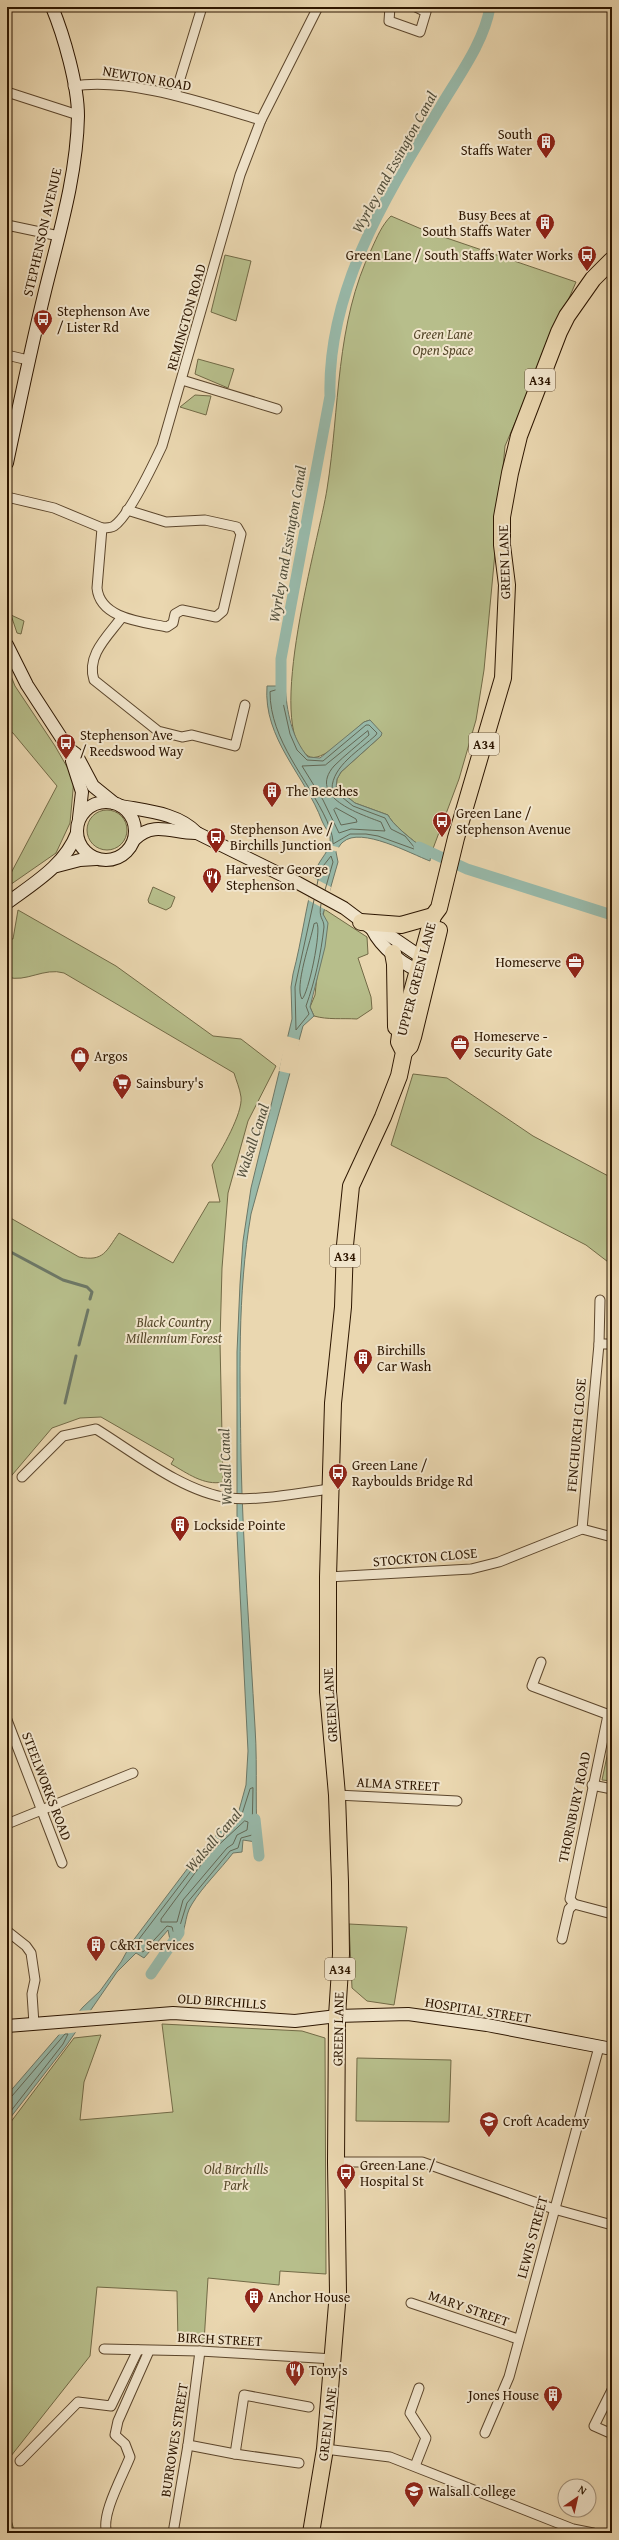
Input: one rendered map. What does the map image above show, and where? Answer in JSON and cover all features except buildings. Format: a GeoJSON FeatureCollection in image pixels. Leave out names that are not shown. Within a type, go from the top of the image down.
{"type":"FeatureCollection","features":[{"type":"Feature","properties":{"kind":"highway","name":"GREEN LANE"},"geometry":{"type":"LineString","coordinates":[[445,883],[456,838],[503,678],[507,585],[502,545],[502,517],[517,443],[536,388],[567,316],[593,279],[612,260]]}},
{"type":"Feature","properties":{"kind":"highway","name":"UPPER GREEN LANE"},"geometry":{"type":"LineString","coordinates":[[334,1403],[343,1307],[345,1245],[351,1186],[383,1117],[399,1076],[404,1052],[410,1046],[436,912],[445,883]]}},
{"type":"Feature","properties":{"kind":"highway"},"geometry":{"type":"LineString","coordinates":[[367,925],[401,925],[436,912]]}},
{"type":"Feature","properties":{"kind":"highway"},"geometry":{"type":"LineString","coordinates":[[393,953],[395,964],[396,1028],[400,1035]]}},
{"type":"Feature","properties":{"kind":"highway","name":"UPPER GREEN LANE"},"geometry":{"type":"LineString","coordinates":[[404,1052],[399,1042],[400,1035],[425,966]]}},
{"type":"Feature","properties":{"kind":"highway","name":"GREEN LANE"},"geometry":{"type":"LineString","coordinates":[[311,2533],[325,2449],[334,2359],[338,2292],[336,2162],[337,2016],[341,1954],[337,1795],[328,1692],[328,1577],[334,1403]]}},
{"type":"Feature","properties":{"kind":"street","name":"STEPHENSON AVENUE"},"geometry":{"type":"LineString","coordinates":[[7,463],[28,360],[72,172],[78,115],[60,26],[52,7]]}},
{"type":"Feature","properties":{"kind":"street"},"geometry":{"type":"LineString","coordinates":[[175,95],[202,7]]}},
{"type":"Feature","properties":{"kind":"street","name":"REMINGTON ROAD"},"geometry":{"type":"LineString","coordinates":[[102,528],[115,525],[127,510],[146,479],[162,446],[240,175],[260,120],[318,7]]}},
{"type":"Feature","properties":{"kind":"street"},"geometry":{"type":"LineString","coordinates":[[390,7],[389,21],[420,32],[426,12],[416,7]]}},
{"type":"Feature","properties":{"kind":"street","name":"NEWTON ROAD"},"geometry":{"type":"LineString","coordinates":[[73,86],[93,83],[175,95],[260,120]]}},
{"type":"Feature","properties":{"kind":"street"},"geometry":{"type":"LineString","coordinates":[[7,92],[78,115]]}},
{"type":"Feature","properties":{"kind":"street"},"geometry":{"type":"LineString","coordinates":[[7,225],[58,236]]}},
{"type":"Feature","properties":{"kind":"street"},"geometry":{"type":"LineString","coordinates":[[7,355],[28,360]]}},
{"type":"Feature","properties":{"kind":"street"},"geometry":{"type":"LineString","coordinates":[[182,380],[277,409]]}},
{"type":"Feature","properties":{"kind":"street"},"geometry":{"type":"LineString","coordinates":[[7,497],[54,508],[102,528],[98,595],[103,603],[122,617],[167,627],[173,623],[175,614],[182,610],[216,617],[222,612],[241,534],[238,527],[213,521],[166,522],[127,510]]}},
{"type":"Feature","properties":{"kind":"street"},"geometry":{"type":"LineString","coordinates":[[122,617],[95,652],[91,671],[94,680],[158,731],[182,737],[192,735],[235,746],[245,705]]}},
{"type":"Feature","properties":{"kind":"street"},"geometry":{"type":"LineString","coordinates":[[7,645],[27,685],[68,748],[82,792],[77,829],[81,846],[96,859]]}},
{"type":"Feature","properties":{"kind":"street"},"geometry":{"type":"LineString","coordinates":[[68,748],[76,754],[93,786],[118,804],[134,820],[135,839]]}},
{"type":"Feature","properties":{"kind":"street"},"geometry":{"type":"LineString","coordinates":[[7,903],[57,866],[71,848],[77,829],[87,809],[100,803],[118,804],[178,819],[188,824],[197,833],[298,883],[339,906],[367,925],[383,931],[425,966]]}},
{"type":"Feature","properties":{"kind":"street"},"geometry":{"type":"LineString","coordinates":[[57,866],[80,860],[106,860],[120,857],[131,848],[135,839],[142,832],[155,828],[186,833],[197,833]]}},
{"type":"Feature","properties":{"kind":"street"},"geometry":{"type":"LineString","coordinates":[[367,925],[377,940],[393,953],[425,966]]}},
{"type":"Feature","properties":{"kind":"street","name":"FENCHURCH CLOSE"},"geometry":{"type":"LineString","coordinates":[[582,1529],[599,1344],[600,1300]]}},
{"type":"Feature","properties":{"kind":"street"},"geometry":{"type":"LineString","coordinates":[[599,1344],[612,1344]]}},
{"type":"Feature","properties":{"kind":"street"},"geometry":{"type":"LineString","coordinates":[[22,1477],[63,1436],[96,1429],[192,1486],[212,1494],[229,1498],[250,1498],[330,1489]]}},
{"type":"Feature","properties":{"kind":"street"},"geometry":{"type":"LineString","coordinates":[[582,1529],[612,1537]]}},
{"type":"Feature","properties":{"kind":"street","name":"STOCKTON CLOSE"},"geometry":{"type":"LineString","coordinates":[[328,1577],[471,1569],[500,1562],[582,1529]]}},
{"type":"Feature","properties":{"kind":"street","name":"THORNBURY ROAD"},"geometry":{"type":"LineString","coordinates":[[541,1662],[532,1686],[610,1715],[592,1785],[570,1899],[574,1904],[569,1909],[562,1939]]}},
{"type":"Feature","properties":{"kind":"street","name":"STEELWORKS ROAD"},"geometry":{"type":"LineString","coordinates":[[7,1720],[62,1863]]}},
{"type":"Feature","properties":{"kind":"street"},"geometry":{"type":"LineString","coordinates":[[7,1824],[133,1773]]}},
{"type":"Feature","properties":{"kind":"street"},"geometry":{"type":"LineString","coordinates":[[592,1785],[612,1789]]}},
{"type":"Feature","properties":{"kind":"street","name":"ALMA STREET"},"geometry":{"type":"LineString","coordinates":[[337,1795],[457,1801]]}},
{"type":"Feature","properties":{"kind":"street"},"geometry":{"type":"LineString","coordinates":[[574,1904],[612,1914]]}},
{"type":"Feature","properties":{"kind":"street"},"geometry":{"type":"LineString","coordinates":[[7,1931],[26,1946],[31,1954],[35,1980],[32,1994],[34,2024],[7,2026]]}},
{"type":"Feature","properties":{"kind":"street","name":"OLD BIRCHILLS"},"geometry":{"type":"LineString","coordinates":[[34,2024],[173,2013],[295,2021],[337,2016]]}},
{"type":"Feature","properties":{"kind":"street","name":"HOSPITAL STREET"},"geometry":{"type":"LineString","coordinates":[[337,2016],[408,2014],[487,2025],[612,2049]]}},
{"type":"Feature","properties":{"kind":"street","name":"LEWIS STREET"},"geometry":{"type":"LineString","coordinates":[[485,2433],[509,2377],[518,2339],[599,2047]]}},
{"type":"Feature","properties":{"kind":"street"},"geometry":{"type":"LineString","coordinates":[[336,2162],[422,2162],[554,2209],[612,2225]]}},
{"type":"Feature","properties":{"kind":"street","name":"MARY STREET"},"geometry":{"type":"LineString","coordinates":[[411,2303],[518,2339]]}},
{"type":"Feature","properties":{"kind":"street","name":"BIRCH STREET"},"geometry":{"type":"LineString","coordinates":[[104,2349],[150,2351],[200,2350],[334,2359]]}},
{"type":"Feature","properties":{"kind":"street"},"geometry":{"type":"LineString","coordinates":[[20,2461],[78,2402],[111,2406],[138,2350]]}},
{"type":"Feature","properties":{"kind":"street","name":"BURROWES STREET"},"geometry":{"type":"LineString","coordinates":[[173,2533],[188,2446],[200,2350]]}},
{"type":"Feature","properties":{"kind":"street"},"geometry":{"type":"LineString","coordinates":[[107,2533],[104,2527],[108,2511],[130,2458],[125,2444],[115,2435],[118,2421],[150,2351]]}},
{"type":"Feature","properties":{"kind":"street"},"geometry":{"type":"LineString","coordinates":[[415,2466],[426,2438],[410,2413],[419,2388]]}},
{"type":"Feature","properties":{"kind":"street"},"geometry":{"type":"LineString","coordinates":[[612,2390],[594,2426],[612,2434]]}},
{"type":"Feature","properties":{"kind":"street"},"geometry":{"type":"LineString","coordinates":[[235,2454],[244,2395],[309,2406]]}},
{"type":"Feature","properties":{"kind":"street"},"geometry":{"type":"LineString","coordinates":[[188,2446],[299,2463]]}},
{"type":"Feature","properties":{"kind":"street"},"geometry":{"type":"LineString","coordinates":[[325,2449],[390,2457],[573,2529],[593,2533]]}},
{"type":"Feature","properties":{"kind":"green space","name":"Green Lane Open Space"},"geometry":{"type":"Polygon","coordinates":[[[391,216],[426,231],[576,282],[505,446],[484,670],[476,720],[459,779],[431,854],[401,830],[388,815],[355,803],[336,788],[337,779],[341,772],[381,736],[370,720],[364,722],[329,752],[321,756],[314,757],[308,756],[296,738],[291,709],[292,672],[298,630],[327,489],[340,367],[351,306],[360,277],[372,248],[385,223],[391,216]]]}},
{"type":"Feature","properties":{"kind":"green space"},"geometry":{"type":"Polygon","coordinates":[[[225,255],[251,261],[236,321],[211,312],[225,255]]]}},
{"type":"Feature","properties":{"kind":"green space"},"geometry":{"type":"Polygon","coordinates":[[[198,359],[234,369],[228,388],[195,374],[198,359]]]}},
{"type":"Feature","properties":{"kind":"green space"},"geometry":{"type":"Polygon","coordinates":[[[195,395],[211,396],[206,415],[180,407],[195,395]]]}},
{"type":"Feature","properties":{"kind":"green space"},"geometry":{"type":"Polygon","coordinates":[[[11,615],[24,621],[21,634],[17,633],[11,615]]]}},
{"type":"Feature","properties":{"kind":"green space"},"geometry":{"type":"Polygon","coordinates":[[[7,666],[15,686],[55,746],[74,779],[70,823],[56,853],[7,887],[7,872],[11,873],[57,786],[13,733],[7,730],[7,666]]]}},
{"type":"Feature","properties":{"kind":"green space"},"geometry":{"type":"Polygon","coordinates":[[[111,810],[118,813],[124,819],[127,830],[126,838],[118,847],[111,850],[103,850],[96,847],[88,838],[87,826],[90,819],[99,811],[111,810]]]}},
{"type":"Feature","properties":{"kind":"green space"},"geometry":{"type":"Polygon","coordinates":[[[153,887],[175,897],[171,907],[166,910],[149,903],[148,900],[153,887]]]}},
{"type":"Feature","properties":{"kind":"green space"},"geometry":{"type":"Polygon","coordinates":[[[324,909],[367,937],[368,954],[358,958],[371,997],[372,1009],[357,1019],[314,1016],[310,1007],[315,995],[324,909]]]}},
{"type":"Feature","properties":{"kind":"green space","name":"Black Country Millennium Forest"},"geometry":{"type":"Polygon","coordinates":[[[18,910],[116,966],[213,1036],[241,1039],[276,1066],[248,1121],[228,1193],[222,1268],[220,1342],[223,1482],[209,1482],[189,1475],[171,1464],[174,1459],[101,1417],[80,1418],[52,1428],[7,1481],[7,1216],[79,1257],[94,1258],[104,1254],[119,1233],[173,1263],[209,1202],[220,1202],[212,1165],[226,1142],[241,1104],[239,1088],[234,1073],[64,973],[49,972],[21,978],[7,977],[7,939],[13,939],[18,910]]]}},
{"type":"Feature","properties":{"kind":"green space"},"geometry":{"type":"Polygon","coordinates":[[[413,1074],[447,1078],[533,1136],[612,1178],[612,1265],[586,1245],[391,1145],[413,1074]]]}},
{"type":"Feature","properties":{"kind":"green space"},"geometry":{"type":"Polygon","coordinates":[[[612,1732],[612,1781],[602,1780],[612,1732]]]}},
{"type":"Feature","properties":{"kind":"green space"},"geometry":{"type":"Polygon","coordinates":[[[349,1924],[407,1927],[394,2005],[367,2001],[352,1988],[349,1924]]]}},
{"type":"Feature","properties":{"kind":"green space","name":"Old Birchills Park"},"geometry":{"type":"Polygon","coordinates":[[[162,2024],[302,2031],[325,2038],[326,2274],[280,2271],[279,2285],[208,2278],[204,2342],[178,2342],[177,2291],[97,2287],[90,2356],[7,2461],[7,2127],[74,2038],[101,2035],[84,2082],[80,2120],[173,2112],[162,2024]]]}},
{"type":"Feature","properties":{"kind":"green space"},"geometry":{"type":"Polygon","coordinates":[[[357,2058],[451,2060],[449,2122],[356,2121],[357,2058]]]}},
{"type":"Feature","properties":{"kind":"green space"},"geometry":{"type":"Polygon","coordinates":[[[7,2507],[15,2533],[7,2533],[7,2507]]]}},
{"type":"Feature","properties":{"kind":"water","name":"Walsall Canal"},"geometry":{"type":"Polygon","coordinates":[[[267,686],[285,686],[291,723],[302,749],[308,757],[320,758],[364,722],[370,720],[382,733],[381,736],[341,772],[337,779],[336,788],[355,803],[388,815],[401,830],[431,854],[430,861],[386,843],[362,837],[351,838],[343,842],[336,852],[338,862],[323,914],[328,923],[325,947],[310,1007],[314,1016],[303,1026],[251,1214],[243,1275],[241,1305],[240,1398],[243,1526],[256,1743],[259,1856],[256,1842],[243,1840],[242,1852],[233,1853],[192,1904],[187,1914],[184,1930],[179,1939],[175,1943],[170,1940],[168,1930],[144,1958],[136,1953],[117,1972],[66,2046],[7,2122],[7,2095],[83,2007],[100,1991],[121,1962],[132,1942],[203,1848],[238,1814],[246,1785],[248,1751],[237,1533],[237,1352],[243,1241],[251,1188],[292,1019],[291,987],[309,896],[316,870],[330,842],[330,837],[315,804],[278,740],[268,705],[267,686]]]}},
{"type":"Feature","properties":{"kind":"pier"},"geometry":{"type":"Polygon","coordinates":[[[326,844],[341,848],[338,852],[326,848],[326,844]]]}},
{"type":"Feature","properties":{"kind":"pier"},"geometry":{"type":"Polygon","coordinates":[[[312,877],[331,887],[326,910],[308,900],[312,877]]]}},
{"type":"Feature","properties":{"kind":"pier"},"geometry":{"type":"Polygon","coordinates":[[[286,1036],[300,1040],[292,1074],[279,1071],[286,1036]]]}},
{"type":"Feature","properties":{"kind":"pier"},"geometry":{"type":"Polygon","coordinates":[[[93,2010],[78,2032],[56,2035],[77,2011],[93,2010]]]}},
{"type":"Feature","properties":{"kind":"waterway","name":"Wyrley and Essington Canal"},"geometry":{"type":"LineString","coordinates":[[281,700],[281,659],[330,396],[332,357],[338,319],[349,282],[380,210],[476,47],[487,20],[490,7]]}},
{"type":"Feature","properties":{"kind":"waterway","name":"Wyrley and Essington Canal"},"geometry":{"type":"LineString","coordinates":[[419,847],[467,869],[612,915]]}},
{"type":"Feature","properties":{"kind":"waterway"},"geometry":{"type":"LineString","coordinates":[[7,1250],[63,1280],[87,1287],[92,1292],[90,1299]]}},
{"type":"Feature","properties":{"kind":"waterway"},"geometry":{"type":"LineString","coordinates":[[79,1345],[88,1310]]}},
{"type":"Feature","properties":{"kind":"waterway"},"geometry":{"type":"LineString","coordinates":[[65,1403],[76,1356]]}},
{"type":"Feature","properties":{"kind":"waterway"},"geometry":{"type":"LineString","coordinates":[[255,1819],[259,1856]]}},
{"type":"Feature","properties":{"kind":"waterway"},"geometry":{"type":"LineString","coordinates":[[151,1974],[179,1933],[179,1929]]}},
{"type":"Feature","properties":{"kind":"place","name":"South Staffs Water"},"geometry":{"type":"Point","coordinates":[546,159]}},
{"type":"Feature","properties":{"kind":"place","name":"Busy Bees at South Staffs Water"},"geometry":{"type":"Point","coordinates":[545,240]}},
{"type":"Feature","properties":{"kind":"place","name":"Green Lane / South Staffs Water Works"},"geometry":{"type":"Point","coordinates":[587,272]}},
{"type":"Feature","properties":{"kind":"place","name":"Stephenson Ave / Lister Rd"},"geometry":{"type":"Point","coordinates":[43,336]}},
{"type":"Feature","properties":{"kind":"place","name":"Stephenson Ave / Reedswood Way"},"geometry":{"type":"Point","coordinates":[66,760]}},
{"type":"Feature","properties":{"kind":"place","name":"The Beeches"},"geometry":{"type":"Point","coordinates":[272,808]}},
{"type":"Feature","properties":{"kind":"place","name":"Green Lane / Stephenson Avenue"},"geometry":{"type":"Point","coordinates":[442,838]}},
{"type":"Feature","properties":{"kind":"place","name":"Stephenson Ave / Birchills Junction"},"geometry":{"type":"Point","coordinates":[216,854]}},
{"type":"Feature","properties":{"kind":"place","name":"Harvester George Stephenson"},"geometry":{"type":"Point","coordinates":[212,894]}},
{"type":"Feature","properties":{"kind":"place","name":"Homeserve"},"geometry":{"type":"Point","coordinates":[575,979]}},
{"type":"Feature","properties":{"kind":"place","name":"Homeserve - Security Gate"},"geometry":{"type":"Point","coordinates":[460,1061]}},
{"type":"Feature","properties":{"kind":"place","name":"Argos"},"geometry":{"type":"Point","coordinates":[80,1073]}},
{"type":"Feature","properties":{"kind":"place","name":"Sainsbury's"},"geometry":{"type":"Point","coordinates":[122,1100]}},
{"type":"Feature","properties":{"kind":"place","name":"Birchills Car Wash"},"geometry":{"type":"Point","coordinates":[363,1375]}},
{"type":"Feature","properties":{"kind":"place","name":"Green Lane / Rayboulds Bridge Rd"},"geometry":{"type":"Point","coordinates":[338,1490]}},
{"type":"Feature","properties":{"kind":"place","name":"Lockside Pointe"},"geometry":{"type":"Point","coordinates":[180,1542]}},
{"type":"Feature","properties":{"kind":"place","name":"C&RT Services"},"geometry":{"type":"Point","coordinates":[96,1962]}},
{"type":"Feature","properties":{"kind":"place","name":"Croft Academy"},"geometry":{"type":"Point","coordinates":[489,2138]}},
{"type":"Feature","properties":{"kind":"place","name":"Green Lane / Hospital St"},"geometry":{"type":"Point","coordinates":[346,2190]}},
{"type":"Feature","properties":{"kind":"place","name":"Anchor House"},"geometry":{"type":"Point","coordinates":[254,2314]}},
{"type":"Feature","properties":{"kind":"place","name":"Tony's"},"geometry":{"type":"Point","coordinates":[295,2387]}},
{"type":"Feature","properties":{"kind":"place","name":"Jones House"},"geometry":{"type":"Point","coordinates":[553,2412]}},
{"type":"Feature","properties":{"kind":"place","name":"Walsall College"},"geometry":{"type":"Point","coordinates":[414,2508]}}]}
